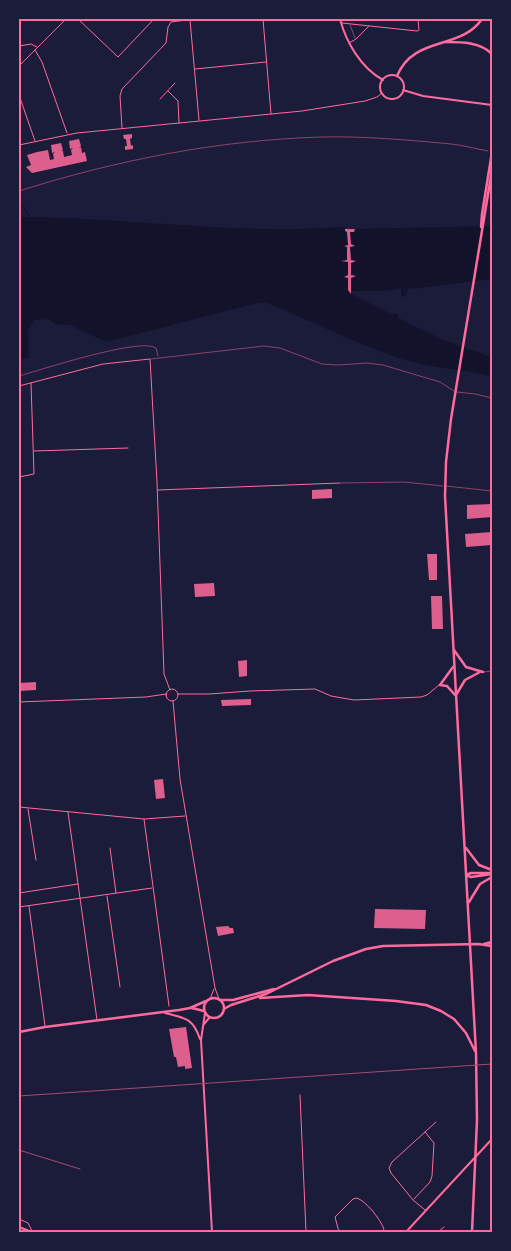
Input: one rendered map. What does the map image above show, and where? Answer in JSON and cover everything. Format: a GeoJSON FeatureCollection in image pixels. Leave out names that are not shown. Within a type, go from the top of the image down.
{"type":"FeatureCollection","features":[{"type":"Feature","properties":{"kind":"main road"},"geometry":{"type":"LineString","coordinates":[[396,76],[406,60],[416,52],[468,32],[482,19]]}},
{"type":"Feature","properties":{"kind":"main road"},"geometry":{"type":"LineString","coordinates":[[444,42],[473,44],[484,48],[492,54]]}},
{"type":"Feature","properties":{"kind":"main road"},"geometry":{"type":"LineString","coordinates":[[481,240],[482,214],[492,152]]}},
{"type":"Feature","properties":{"kind":"main road"},"geometry":{"type":"LineString","coordinates":[[472,1232],[476,1053],[445,496],[451,419],[492,170]]}},
{"type":"Feature","properties":{"kind":"main road"},"geometry":{"type":"LineString","coordinates":[[453,647],[459,659],[466,667],[483,672]]}},
{"type":"Feature","properties":{"kind":"main road"},"geometry":{"type":"LineString","coordinates":[[454,666],[440,685],[447,686],[456,696]]}},
{"type":"Feature","properties":{"kind":"main road"},"geometry":{"type":"LineString","coordinates":[[456,696],[465,680],[474,674],[483,672]]}},
{"type":"Feature","properties":{"kind":"main road"},"geometry":{"type":"LineString","coordinates":[[465,846],[479,865],[492,874]]}},
{"type":"Feature","properties":{"kind":"main road"},"geometry":{"type":"LineString","coordinates":[[466,875],[471,877],[492,874]]}},
{"type":"Feature","properties":{"kind":"main road"},"geometry":{"type":"LineString","coordinates":[[468,904],[480,884],[492,874]]}},
{"type":"Feature","properties":{"kind":"main road"},"geometry":{"type":"LineString","coordinates":[[190,1008],[205,1012],[210,1017],[219,1016],[231,1004],[256,998],[346,955],[369,948],[383,946],[492,944]]}},
{"type":"Feature","properties":{"kind":"main road"},"geometry":{"type":"LineString","coordinates":[[19,1032],[190,1008],[210,999],[233,1000],[286,985]]}},
{"type":"Feature","properties":{"kind":"main road"},"geometry":{"type":"LineString","coordinates":[[256,998],[308,995],[426,1005],[448,1015],[460,1026],[476,1053]]}},
{"type":"Feature","properties":{"kind":"main road"},"geometry":{"type":"LineString","coordinates":[[220,1000],[224,1009]]}},
{"type":"Feature","properties":{"kind":"main road"},"geometry":{"type":"LineString","coordinates":[[205,1012],[204,1006],[206,1001]]}},
{"type":"Feature","properties":{"kind":"street"},"geometry":{"type":"LineString","coordinates":[[19,66],[66,19]]}},
{"type":"Feature","properties":{"kind":"street"},"geometry":{"type":"LineString","coordinates":[[78,19],[118,56],[154,19]]}},
{"type":"Feature","properties":{"kind":"street"},"geometry":{"type":"LineString","coordinates":[[190,19],[199,122]]}},
{"type":"Feature","properties":{"kind":"street"},"geometry":{"type":"LineString","coordinates":[[122,129],[120,96],[122,89],[166,43],[169,24],[173,21],[194,19]]}},
{"type":"Feature","properties":{"kind":"street"},"geometry":{"type":"LineString","coordinates":[[263,19],[271,115]]}},
{"type":"Feature","properties":{"kind":"street"},"geometry":{"type":"LineString","coordinates":[[340,19],[349,43],[364,63],[383,80]]}},
{"type":"Feature","properties":{"kind":"street"},"geometry":{"type":"LineString","coordinates":[[341,23],[417,32],[419,30],[418,19]]}},
{"type":"Feature","properties":{"kind":"street"},"geometry":{"type":"LineString","coordinates":[[349,43],[369,26]]}},
{"type":"Feature","properties":{"kind":"street"},"geometry":{"type":"LineString","coordinates":[[19,46],[31,44],[38,47]]}},
{"type":"Feature","properties":{"kind":"street"},"geometry":{"type":"LineString","coordinates":[[35,50],[42,62],[67,134]]}},
{"type":"Feature","properties":{"kind":"street"},"geometry":{"type":"LineString","coordinates":[[194,69],[267,62]]}},
{"type":"Feature","properties":{"kind":"street"},"geometry":{"type":"LineString","coordinates":[[388,76],[396,76],[403,82],[403,90],[399,96],[393,99],[386,97],[382,93],[381,85],[383,80],[388,76]]}},
{"type":"Feature","properties":{"kind":"street"},"geometry":{"type":"LineString","coordinates":[[160,99],[175,83]]}},
{"type":"Feature","properties":{"kind":"street"},"geometry":{"type":"LineString","coordinates":[[403,90],[428,97],[492,105]]}},
{"type":"Feature","properties":{"kind":"street"},"geometry":{"type":"LineString","coordinates":[[168,91],[178,101],[180,123]]}},
{"type":"Feature","properties":{"kind":"street"},"geometry":{"type":"LineString","coordinates":[[19,144],[67,134],[271,115],[365,101],[382,93]]}},
{"type":"Feature","properties":{"kind":"street"},"geometry":{"type":"LineString","coordinates":[[19,95],[35,141]]}},
{"type":"Feature","properties":{"kind":"street"},"geometry":{"type":"LineString","coordinates":[[19,386],[103,364],[150,359],[164,674],[170,690]]}},
{"type":"Feature","properties":{"kind":"street"},"geometry":{"type":"LineString","coordinates":[[19,477],[34,474],[31,383]]}},
{"type":"Feature","properties":{"kind":"street"},"geometry":{"type":"LineString","coordinates":[[33,451],[128,448]]}},
{"type":"Feature","properties":{"kind":"street"},"geometry":{"type":"LineString","coordinates":[[157,490],[340,483]]}},
{"type":"Feature","properties":{"kind":"street"},"geometry":{"type":"LineString","coordinates":[[170,690],[175,690],[178,694],[209,694],[315,689],[331,696],[354,700],[421,697],[427,695],[440,685]]}},
{"type":"Feature","properties":{"kind":"street"},"geometry":{"type":"LineString","coordinates":[[19,702],[146,697],[166,694],[170,690]]}},
{"type":"Feature","properties":{"kind":"street"},"geometry":{"type":"LineString","coordinates":[[166,694],[167,699],[173,701]]}},
{"type":"Feature","properties":{"kind":"street"},"geometry":{"type":"LineString","coordinates":[[173,701],[177,698],[178,694]]}},
{"type":"Feature","properties":{"kind":"street"},"geometry":{"type":"LineString","coordinates":[[173,701],[180,779],[215,988],[220,1000]]}},
{"type":"Feature","properties":{"kind":"street"},"geometry":{"type":"LineString","coordinates":[[19,808],[144,819],[186,816]]}},
{"type":"Feature","properties":{"kind":"street"},"geometry":{"type":"LineString","coordinates":[[28,809],[36,860]]}},
{"type":"Feature","properties":{"kind":"street"},"geometry":{"type":"LineString","coordinates":[[68,812],[97,1021]]}},
{"type":"Feature","properties":{"kind":"street"},"geometry":{"type":"LineString","coordinates":[[144,819],[169,1006]]}},
{"type":"Feature","properties":{"kind":"street"},"geometry":{"type":"LineString","coordinates":[[110,848],[116,893]]}},
{"type":"Feature","properties":{"kind":"street"},"geometry":{"type":"LineString","coordinates":[[19,892],[79,884]]}},
{"type":"Feature","properties":{"kind":"street"},"geometry":{"type":"LineString","coordinates":[[19,907],[152,888]]}},
{"type":"Feature","properties":{"kind":"street"},"geometry":{"type":"LineString","coordinates":[[106,895],[120,986]]}},
{"type":"Feature","properties":{"kind":"street"},"geometry":{"type":"LineString","coordinates":[[29,906],[45,1027]]}},
{"type":"Feature","properties":{"kind":"street"},"geometry":{"type":"LineString","coordinates":[[210,999],[215,988]]}},
{"type":"Feature","properties":{"kind":"street"},"geometry":{"type":"LineString","coordinates":[[163,1012],[188,1019],[197,1030],[201,1040]]}},
{"type":"Feature","properties":{"kind":"street"},"geometry":{"type":"LineString","coordinates":[[205,1012],[201,1040],[212,1232]]}},
{"type":"Feature","properties":{"kind":"street"},"geometry":{"type":"LineString","coordinates":[[203,1026],[210,1017]]}},
{"type":"Feature","properties":{"kind":"street"},"geometry":{"type":"LineString","coordinates":[[19,1026],[19,1032]]}},
{"type":"Feature","properties":{"kind":"street"},"geometry":{"type":"LineString","coordinates":[[300,1095],[306,1232]]}},
{"type":"Feature","properties":{"kind":"street"},"geometry":{"type":"LineString","coordinates":[[426,1211],[413,1200],[390,1173],[389,1166],[436,1122]]}},
{"type":"Feature","properties":{"kind":"street"},"geometry":{"type":"LineString","coordinates":[[413,1200],[430,1182],[432,1176],[434,1143],[425,1132]]}},
{"type":"Feature","properties":{"kind":"street"},"geometry":{"type":"LineString","coordinates":[[406,1232],[492,1139]]}},
{"type":"Feature","properties":{"kind":"street"},"geometry":{"type":"LineString","coordinates":[[490,1142],[492,1146]]}},
{"type":"Feature","properties":{"kind":"street"},"geometry":{"type":"LineString","coordinates":[[339,1232],[335,1217],[353,1199],[357,1198],[364,1202],[381,1222],[384,1229],[382,1232]]}},
{"type":"Feature","properties":{"kind":"street"},"geometry":{"type":"LineString","coordinates":[[19,1219],[28,1223],[32,1232]]}},
{"type":"Feature","properties":{"kind":"street"},"geometry":{"type":"LineString","coordinates":[[19,1227],[32,1232]]}},
{"type":"Feature","properties":{"kind":"street"},"geometry":{"type":"LineString","coordinates":[[438,1232],[444,1227]]}},
{"type":"Feature","properties":{"kind":"lane"},"geometry":{"type":"LineString","coordinates":[[350,24],[356,39]]}},
{"type":"Feature","properties":{"kind":"lane"},"geometry":{"type":"LineString","coordinates":[[150,359],[264,346],[280,348],[322,364],[367,363],[383,365],[440,382],[455,391],[492,398]]}},
{"type":"Feature","properties":{"kind":"lane"},"geometry":{"type":"LineString","coordinates":[[340,483],[404,482],[492,491]]}},
{"type":"Feature","properties":{"kind":"lane"},"geometry":{"type":"LineString","coordinates":[[483,672],[492,671]]}},
{"type":"Feature","properties":{"kind":"path"},"geometry":{"type":"LineString","coordinates":[[19,190],[125,162],[185,150],[242,143],[322,137],[362,137],[450,144],[492,152]]}},
{"type":"Feature","properties":{"kind":"path"},"geometry":{"type":"LineString","coordinates":[[19,376],[112,350],[150,345],[156,348],[159,358]]}},
{"type":"Feature","properties":{"kind":"shaded area"},"geometry":{"type":"Polygon","coordinates":[[[19,217],[260,229],[492,226],[492,279],[411,289],[409,287],[405,297],[401,296],[401,288],[385,291],[349,291],[351,294],[393,315],[395,313],[398,315],[397,317],[432,334],[492,357],[492,377],[424,365],[402,359],[352,340],[268,303],[257,303],[106,342],[70,325],[56,324],[48,319],[34,320],[28,329],[29,358],[19,359],[19,217]]]}},
{"type":"Feature","properties":{"kind":"building"},"geometry":{"type":"Polygon","coordinates":[[[132,134],[130,139],[133,149],[125,150],[125,146],[127,146],[123,135],[132,134]]]}},
{"type":"Feature","properties":{"kind":"building"},"geometry":{"type":"Polygon","coordinates":[[[79,139],[81,146],[79,148],[81,147],[82,153],[85,152],[87,161],[32,173],[26,167],[31,165],[27,155],[37,152],[48,150],[50,160],[54,159],[53,154],[55,152],[52,153],[51,145],[61,143],[63,150],[61,151],[63,151],[64,157],[72,155],[71,150],[73,148],[70,149],[69,141],[79,139]]]}},
{"type":"Feature","properties":{"kind":"building"},"geometry":{"type":"Polygon","coordinates":[[[345,229],[355,229],[354,232],[350,232],[351,244],[355,246],[350,247],[351,260],[356,261],[351,263],[351,275],[356,276],[351,278],[351,294],[348,290],[348,278],[344,277],[348,275],[348,262],[341,261],[347,260],[347,247],[344,246],[348,245],[345,229]]]}},
{"type":"Feature","properties":{"kind":"building"},"geometry":{"type":"Polygon","coordinates":[[[332,489],[332,498],[312,499],[312,490],[332,489]]]}},
{"type":"Feature","properties":{"kind":"building"},"geometry":{"type":"Polygon","coordinates":[[[492,504],[492,517],[467,519],[467,505],[492,504]]]}},
{"type":"Feature","properties":{"kind":"building"},"geometry":{"type":"Polygon","coordinates":[[[492,532],[492,545],[466,547],[465,534],[492,532]]]}},
{"type":"Feature","properties":{"kind":"building"},"geometry":{"type":"Polygon","coordinates":[[[427,554],[437,554],[437,580],[429,580],[427,554]]]}},
{"type":"Feature","properties":{"kind":"building"},"geometry":{"type":"Polygon","coordinates":[[[214,583],[215,596],[195,597],[194,584],[214,583]]]}},
{"type":"Feature","properties":{"kind":"building"},"geometry":{"type":"Polygon","coordinates":[[[431,596],[442,596],[443,629],[432,629],[431,596]]]}},
{"type":"Feature","properties":{"kind":"building"},"geometry":{"type":"Polygon","coordinates":[[[247,660],[247,676],[239,677],[238,661],[247,660]]]}},
{"type":"Feature","properties":{"kind":"building"},"geometry":{"type":"Polygon","coordinates":[[[36,682],[36,690],[19,691],[19,683],[36,682]]]}},
{"type":"Feature","properties":{"kind":"building"},"geometry":{"type":"Polygon","coordinates":[[[251,699],[251,705],[222,706],[221,700],[251,699]]]}},
{"type":"Feature","properties":{"kind":"building"},"geometry":{"type":"Polygon","coordinates":[[[163,779],[165,798],[156,799],[154,780],[163,779]]]}},
{"type":"Feature","properties":{"kind":"building"},"geometry":{"type":"Polygon","coordinates":[[[375,909],[426,910],[425,929],[374,928],[375,909]]]}},
{"type":"Feature","properties":{"kind":"building"},"geometry":{"type":"Polygon","coordinates":[[[228,926],[233,928],[234,933],[218,936],[216,927],[228,926]]]}},
{"type":"Feature","properties":{"kind":"building"},"geometry":{"type":"Polygon","coordinates":[[[186,1027],[192,1068],[185,1069],[185,1066],[178,1067],[176,1057],[174,1057],[169,1029],[186,1027]]]}},
{"type":"Feature","properties":{"kind":"waterway"},"geometry":{"type":"LineString","coordinates":[[19,200],[30,217]]}},
{"type":"Feature","properties":{"kind":"railway"},"geometry":{"type":"LineString","coordinates":[[19,1096],[492,1064]]}},
{"type":"Feature","properties":{"kind":"railway"},"geometry":{"type":"LineString","coordinates":[[19,1150],[80,1169]]}}]}
